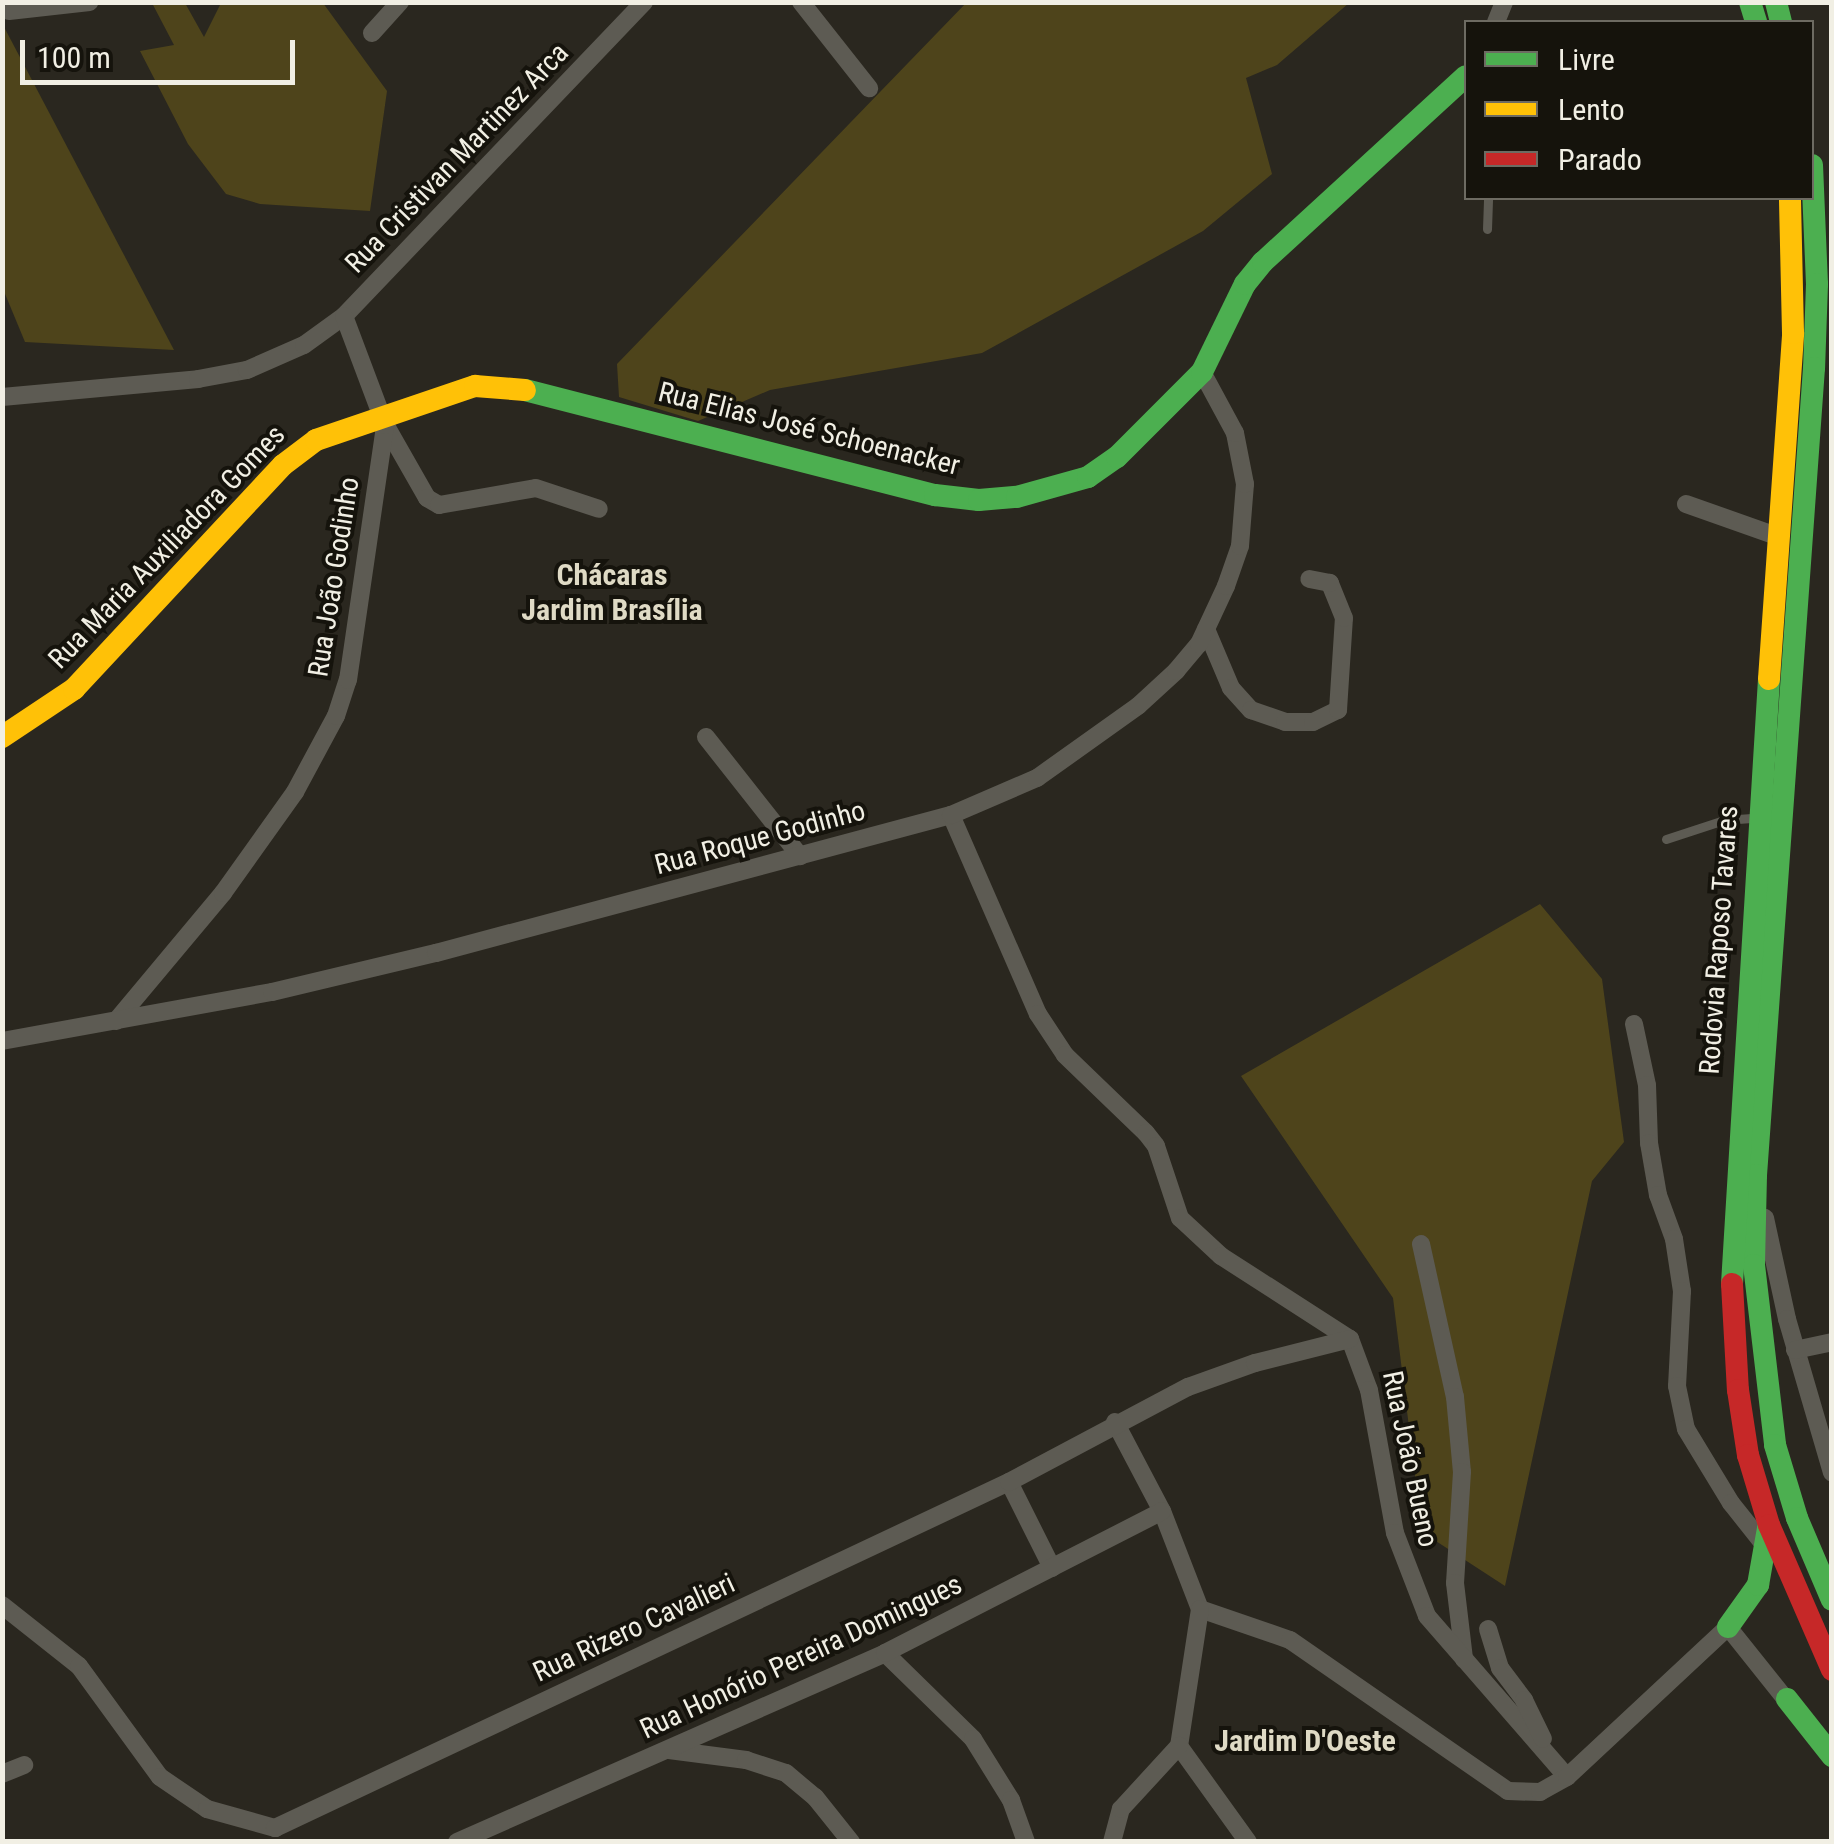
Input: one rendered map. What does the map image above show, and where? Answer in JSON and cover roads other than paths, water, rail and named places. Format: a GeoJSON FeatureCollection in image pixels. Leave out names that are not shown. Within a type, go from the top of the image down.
{"type":"FeatureCollection","features":[{"type":"Feature","properties":{"kind":"main road","name":"Rua Elias José Schoenacker"},"geometry":{"type":"LineString","coordinates":[[384,420],[474,386],[516,388],[935,495],[979,500],[1017,497],[1088,477],[1117,457],[1202,372],[1245,284],[1264,262],[1464,78]]}},
{"type":"Feature","properties":{"kind":"main road","name":"Rodovia Raposo Tavares"},"geometry":{"type":"LineString","coordinates":[[1819,176],[1814,368],[1756,1176],[1754,1265],[1775,1446],[1797,1518],[1832,1600]]}},
{"type":"Feature","properties":{"kind":"main road","name":"Rodovia Raposo Tavares"},"geometry":{"type":"LineString","coordinates":[[1790,200],[1793,333],[1730,1257],[1738,1390],[1767,1536],[1832,1670]]}},
{"type":"Feature","properties":{"kind":"main road","name":"Rua Maria Auxiliadora Gomes"},"geometry":{"type":"LineString","coordinates":[[2,737],[74,689],[283,466],[316,440],[384,420]]}},
{"type":"Feature","properties":{"kind":"main road"},"geometry":{"type":"LineString","coordinates":[[1728,1627],[1758,1585],[1767,1536]]}},
{"type":"Feature","properties":{"kind":"main road"},"geometry":{"type":"LineString","coordinates":[[1788,1699],[1832,1756]]}},
{"type":"Feature","properties":{"kind":"street"},"geometry":{"type":"LineString","coordinates":[[9,12],[89,2]]}},
{"type":"Feature","properties":{"kind":"street"},"geometry":{"type":"LineString","coordinates":[[372,33],[400,2]]}},
{"type":"Feature","properties":{"kind":"street","name":"Rua Cristivan Martinez Arca"},"geometry":{"type":"LineString","coordinates":[[2,397],[198,379],[247,370],[304,345],[344,316],[644,2]]}},
{"type":"Feature","properties":{"kind":"street"},"geometry":{"type":"LineString","coordinates":[[802,2],[869,88]]}},
{"type":"Feature","properties":{"kind":"street","name":"Rua João Godinho"},"geometry":{"type":"LineString","coordinates":[[116,1021],[223,893],[295,792],[336,716],[357,640],[384,420],[344,316]]}},
{"type":"Feature","properties":{"kind":"street","name":"Rua Roque Godinho"},"geometry":{"type":"LineString","coordinates":[[2,1042],[366,971],[951,815],[1005,795],[1065,760],[1138,706],[1176,670],[1206,629],[1240,546],[1245,498],[1235,432],[1202,372]]}},
{"type":"Feature","properties":{"kind":"street"},"geometry":{"type":"LineString","coordinates":[[384,420],[427,498],[438,505],[452,506],[515,488],[536,488],[599,509]]}},
{"type":"Feature","properties":{"kind":"street"},"geometry":{"type":"LineString","coordinates":[[1686,504],[1777,536]]}},
{"type":"Feature","properties":{"kind":"street"},"geometry":{"type":"LineString","coordinates":[[1206,629],[1231,688],[1251,710],[1285,722],[1312,722],[1338,710],[1344,618],[1330,583],[1308,579]]}},
{"type":"Feature","properties":{"kind":"street"},"geometry":{"type":"LineString","coordinates":[[706,737],[800,856]]}},
{"type":"Feature","properties":{"kind":"street"},"geometry":{"type":"LineString","coordinates":[[951,815],[1038,1014],[1065,1055],[1156,1146],[1180,1218],[1222,1256],[1350,1340]]}},
{"type":"Feature","properties":{"kind":"street"},"geometry":{"type":"LineString","coordinates":[[1634,1024],[1647,1085],[1652,1160],[1674,1239],[1682,1290],[1677,1386],[1686,1429],[1731,1503],[1767,1536]]}},
{"type":"Feature","properties":{"kind":"street"},"geometry":{"type":"LineString","coordinates":[[1756,1176],[1795,1350],[1832,1473]]}},
{"type":"Feature","properties":{"kind":"street"},"geometry":{"type":"LineString","coordinates":[[1421,1244],[1455,1397],[1462,1472],[1455,1582],[1464,1659]]}},
{"type":"Feature","properties":{"kind":"street","name":"Rua Rizero Cavalieri"},"geometry":{"type":"LineString","coordinates":[[2,1605],[79,1666],[160,1777],[208,1809],[276,1828],[1009,1482],[1115,1422],[1216,1375],[1350,1340]]}},
{"type":"Feature","properties":{"kind":"street","name":"Rua João Bueno"},"geometry":{"type":"LineString","coordinates":[[1350,1340],[1368,1390],[1395,1533],[1427,1616],[1567,1776]]}},
{"type":"Feature","properties":{"kind":"street"},"geometry":{"type":"LineString","coordinates":[[1795,1350],[1832,1342]]}},
{"type":"Feature","properties":{"kind":"street"},"geometry":{"type":"LineString","coordinates":[[1112,1842],[1121,1809],[1180,1746],[1200,1609],[1162,1510],[1115,1422]]}},
{"type":"Feature","properties":{"kind":"street"},"geometry":{"type":"LineString","coordinates":[[1009,1482],[1052,1568]]}},
{"type":"Feature","properties":{"kind":"street","name":"Rua Honório Pereira Domingues"},"geometry":{"type":"LineString","coordinates":[[457,1842],[885,1654],[1162,1510]]}},
{"type":"Feature","properties":{"kind":"street"},"geometry":{"type":"LineString","coordinates":[[1200,1609],[1290,1640],[1508,1792],[1540,1792],[1567,1776],[1728,1627],[1788,1699],[1832,1775]]}},
{"type":"Feature","properties":{"kind":"street"},"geometry":{"type":"LineString","coordinates":[[1488,1629],[1500,1668],[1524,1700],[1553,1761]]}},
{"type":"Feature","properties":{"kind":"street"},"geometry":{"type":"LineString","coordinates":[[885,1654],[973,1739],[1011,1800],[1026,1842]]}},
{"type":"Feature","properties":{"kind":"street"},"geometry":{"type":"LineString","coordinates":[[1180,1746],[1248,1842]]}},
{"type":"Feature","properties":{"kind":"street"},"geometry":{"type":"LineString","coordinates":[[668,1750],[746,1760],[786,1773],[815,1798],[849,1841]]}},
{"type":"Feature","properties":{"kind":"street"},"geometry":{"type":"LineString","coordinates":[[2,1774],[24,1765]]}},
{"type":"Feature","properties":{"kind":"lane"},"geometry":{"type":"LineString","coordinates":[[1487,229],[1488,200]]}},
{"type":"Feature","properties":{"kind":"lane"},"geometry":{"type":"LineString","coordinates":[[1666,839],[1724,820],[1757,818]]}},
{"type":"Feature","properties":{"kind":"district","name":"Chácaras Jardim Brasília"},"geometry":{"type":"Point","coordinates":[612,592]}},
{"type":"Feature","properties":{"kind":"district","name":"Jardim D'Oeste"},"geometry":{"type":"Point","coordinates":[1305,1741]}}]}
